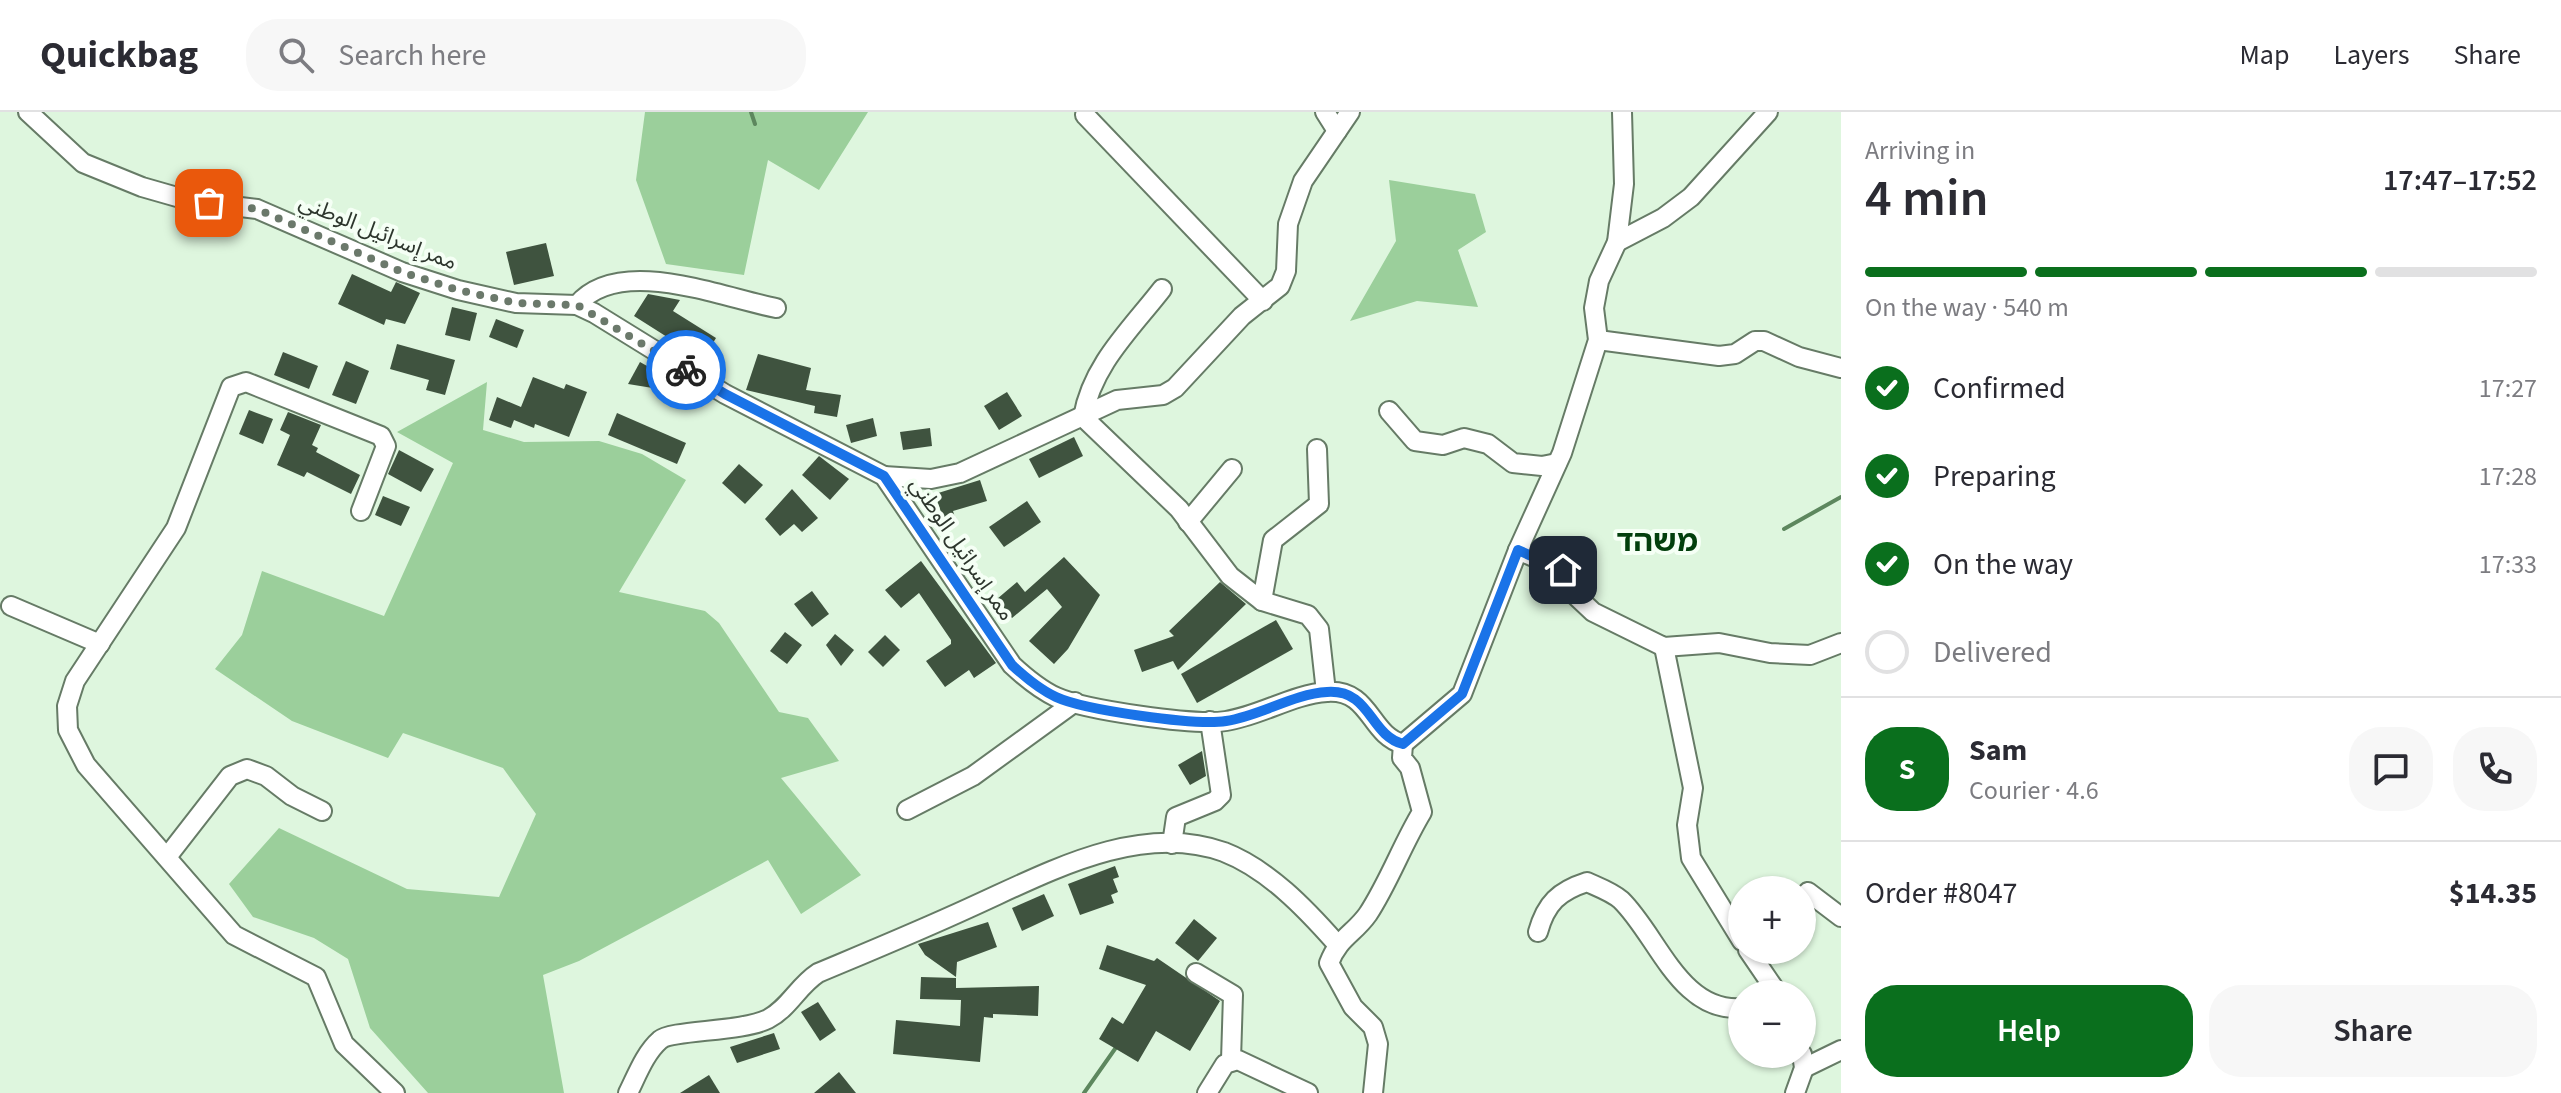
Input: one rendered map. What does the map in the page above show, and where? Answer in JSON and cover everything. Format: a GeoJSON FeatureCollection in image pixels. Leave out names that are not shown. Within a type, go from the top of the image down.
{"type":"FeatureCollection","features":[{"type":"Feature","properties":{"kind":"street","name":"ممر إسرائيل الوطني"},"geometry":{"type":"LineString","coordinates":[[28,112],[83,163],[142,187],[191,201],[257,209],[402,272],[458,290],[516,303],[577,305],[725,394],[884,476],[1012,665],[1035,686],[1075,702],[1184,722],[1226,721],[1326,692]]}},
{"type":"Feature","properties":{"kind":"street"},"geometry":{"type":"LineString","coordinates":[[1325,112],[1337,131]]}},
{"type":"Feature","properties":{"kind":"street"},"geometry":{"type":"LineString","coordinates":[[884,476],[931,479],[960,473],[982,466],[1046,430],[1083,417],[1117,400],[1163,395],[1175,388],[1242,316],[1280,286],[1286,271],[1288,224],[1303,181],[1350,112]]}},
{"type":"Feature","properties":{"kind":"street"},"geometry":{"type":"LineString","coordinates":[[1373,1093],[1376,1036],[1373,1027],[1353,1007],[1336,981],[1329,963],[1336,943],[1365,918],[1422,812],[1410,768],[1402,758],[1403,744],[1462,694],[1518,550],[1557,463],[1598,340],[1594,308],[1599,281],[1617,242],[1624,184],[1622,112]]}},
{"type":"Feature","properties":{"kind":"street"},"geometry":{"type":"LineString","coordinates":[[1617,242],[1663,218],[1691,197],[1768,112]]}},
{"type":"Feature","properties":{"kind":"street"},"geometry":{"type":"LineString","coordinates":[[1085,115],[1263,301]]}},
{"type":"Feature","properties":{"kind":"street"},"geometry":{"type":"LineString","coordinates":[[577,305],[591,291],[605,284],[630,280],[776,308]]}},
{"type":"Feature","properties":{"kind":"street"},"geometry":{"type":"LineString","coordinates":[[1083,417],[1087,393],[1096,372],[1162,289]]}},
{"type":"Feature","properties":{"kind":"street"},"geometry":{"type":"LineString","coordinates":[[1598,340],[1719,356],[1735,354],[1755,341],[1764,341],[1799,357],[1841,368]]}},
{"type":"Feature","properties":{"kind":"street"},"geometry":{"type":"LineString","coordinates":[[361,511],[386,446],[381,436],[246,382],[231,387],[176,528],[75,681],[67,706],[68,730],[86,765],[234,935],[316,977],[344,1044],[395,1093]]}},
{"type":"Feature","properties":{"kind":"street"},"geometry":{"type":"LineString","coordinates":[[1389,411],[1415,441],[1443,445],[1464,438],[1488,444],[1513,463],[1542,466],[1557,463]]}},
{"type":"Feature","properties":{"kind":"street"},"geometry":{"type":"LineString","coordinates":[[1083,417],[1188,522],[1230,576],[1262,601],[1308,615],[1319,629],[1326,692],[1344,694],[1359,702],[1370,711],[1382,734],[1403,744]]}},
{"type":"Feature","properties":{"kind":"street"},"geometry":{"type":"LineString","coordinates":[[1262,601],[1273,540],[1319,504],[1317,449]]}},
{"type":"Feature","properties":{"kind":"street"},"geometry":{"type":"LineString","coordinates":[[1188,522],[1232,469]]}},
{"type":"Feature","properties":{"kind":"street"},"geometry":{"type":"LineString","coordinates":[[1518,550],[1563,570],[1573,582],[1576,596],[1593,612],[1664,647],[1719,643],[1770,653],[1810,655],[1841,643]]}},
{"type":"Feature","properties":{"kind":"street"},"geometry":{"type":"LineString","coordinates":[[11,606],[100,644]]}},
{"type":"Feature","properties":{"kind":"street"},"geometry":{"type":"LineString","coordinates":[[1664,647],[1693,788],[1687,825],[1691,858],[1728,918]]}},
{"type":"Feature","properties":{"kind":"street"},"geometry":{"type":"LineString","coordinates":[[907,810],[973,776],[1075,702]]}},
{"type":"Feature","properties":{"kind":"street"},"geometry":{"type":"LineString","coordinates":[[1172,844],[1176,817],[1215,801],[1221,795],[1210,721]]}},
{"type":"Feature","properties":{"kind":"street"},"geometry":{"type":"LineString","coordinates":[[167,857],[230,776],[247,769],[266,776],[292,796],[322,811]]}},
{"type":"Feature","properties":{"kind":"street"},"geometry":{"type":"LineString","coordinates":[[628,1093],[651,1050],[663,1037],[742,1028],[768,1019],[785,1008],[802,983],[818,973],[1054,869],[1099,854],[1172,844],[1225,853],[1258,871],[1305,909],[1336,943]]}},
{"type":"Feature","properties":{"kind":"street"},"geometry":{"type":"LineString","coordinates":[[1538,932],[1543,913],[1553,899],[1568,888],[1587,882],[1619,898],[1685,984],[1705,1001],[1728,1009]]}},
{"type":"Feature","properties":{"kind":"street"},"geometry":{"type":"LineString","coordinates":[[1816,898],[1841,917]]}},
{"type":"Feature","properties":{"kind":"street"},"geometry":{"type":"LineString","coordinates":[[1196,973],[1233,995],[1231,1060],[1207,1093]]}},
{"type":"Feature","properties":{"kind":"street"},"geometry":{"type":"LineString","coordinates":[[1816,1057],[1841,1050]]}},
{"type":"Feature","properties":{"kind":"street"},"geometry":{"type":"LineString","coordinates":[[1231,1060],[1238,1060],[1308,1093]]}},
{"type":"Feature","properties":{"kind":"street"},"geometry":{"type":"LineString","coordinates":[[1795,1093],[1801,1068]]}},
{"type":"Feature","properties":{"kind":"green space"},"geometry":{"type":"Polygon","coordinates":[[[645,112],[868,112],[819,190],[768,160],[744,275],[666,264],[636,180],[645,112]]]}},
{"type":"Feature","properties":{"kind":"green space"},"geometry":{"type":"Polygon","coordinates":[[[1389,180],[1475,194],[1486,232],[1458,250],[1478,307],[1417,301],[1350,321],[1396,241],[1389,180]]]}},
{"type":"Feature","properties":{"kind":"green space"},"geometry":{"type":"Polygon","coordinates":[[[487,382],[483,430],[524,442],[599,441],[642,454],[686,480],[619,592],[705,611],[719,623],[779,712],[808,718],[839,761],[781,778],[861,875],[801,914],[768,860],[579,961],[543,975],[564,1093],[428,1093],[370,1028],[348,959],[314,938],[253,917],[229,884],[279,828],[407,889],[499,897],[536,814],[503,768],[403,733],[388,758],[292,721],[215,669],[242,635],[262,571],[384,616],[453,463],[397,432],[487,382]]]}},
{"type":"Feature","properties":{"kind":"building"},"geometry":{"type":"Polygon","coordinates":[[[546,243],[554,276],[514,285],[506,252],[546,243]]]}},
{"type":"Feature","properties":{"kind":"building"},"geometry":{"type":"Polygon","coordinates":[[[352,274],[391,292],[396,282],[420,293],[405,324],[386,319],[384,325],[338,304],[352,274]]]}},
{"type":"Feature","properties":{"kind":"building"},"geometry":{"type":"Polygon","coordinates":[[[648,294],[680,300],[673,311],[716,338],[700,364],[672,347],[675,342],[634,316],[648,294]]]}},
{"type":"Feature","properties":{"kind":"building"},"geometry":{"type":"Polygon","coordinates":[[[452,307],[477,313],[470,341],[445,335],[452,307]]]}},
{"type":"Feature","properties":{"kind":"building"},"geometry":{"type":"Polygon","coordinates":[[[496,319],[524,330],[517,348],[489,337],[496,319]]]}},
{"type":"Feature","properties":{"kind":"building"},"geometry":{"type":"Polygon","coordinates":[[[397,344],[455,360],[445,395],[426,390],[429,380],[390,369],[397,344]]]}},
{"type":"Feature","properties":{"kind":"building"},"geometry":{"type":"Polygon","coordinates":[[[283,352],[318,366],[309,389],[274,375],[283,352]]]}},
{"type":"Feature","properties":{"kind":"building"},"geometry":{"type":"Polygon","coordinates":[[[758,354],[811,368],[806,390],[841,395],[837,417],[814,413],[815,406],[746,390],[758,354]]]}},
{"type":"Feature","properties":{"kind":"building"},"geometry":{"type":"Polygon","coordinates":[[[346,361],[369,371],[356,404],[332,395],[346,361]]]}},
{"type":"Feature","properties":{"kind":"building"},"geometry":{"type":"Polygon","coordinates":[[[640,362],[670,379],[665,390],[628,384],[640,362]]]}},
{"type":"Feature","properties":{"kind":"building"},"geometry":{"type":"Polygon","coordinates":[[[533,377],[564,389],[566,384],[587,392],[569,437],[535,424],[534,428],[514,420],[511,428],[489,420],[497,397],[521,407],[533,377]]]}},
{"type":"Feature","properties":{"kind":"building"},"geometry":{"type":"Polygon","coordinates":[[[1007,392],[1022,416],[999,430],[984,406],[1007,392]]]}},
{"type":"Feature","properties":{"kind":"building"},"geometry":{"type":"Polygon","coordinates":[[[249,410],[273,419],[263,444],[239,434],[249,410]]]}},
{"type":"Feature","properties":{"kind":"building"},"geometry":{"type":"Polygon","coordinates":[[[288,412],[321,425],[312,445],[318,448],[316,452],[360,475],[351,494],[307,472],[304,477],[277,465],[290,435],[280,430],[288,412]]]}},
{"type":"Feature","properties":{"kind":"building"},"geometry":{"type":"Polygon","coordinates":[[[617,413],[686,443],[677,464],[608,435],[617,413]]]}},
{"type":"Feature","properties":{"kind":"building"},"geometry":{"type":"Polygon","coordinates":[[[873,418],[877,436],[851,443],[846,425],[873,418]]]}},
{"type":"Feature","properties":{"kind":"building"},"geometry":{"type":"Polygon","coordinates":[[[930,428],[932,446],[903,450],[900,432],[930,428]]]}},
{"type":"Feature","properties":{"kind":"building"},"geometry":{"type":"Polygon","coordinates":[[[1074,437],[1083,456],[1039,478],[1029,459],[1074,437]]]}},
{"type":"Feature","properties":{"kind":"building"},"geometry":{"type":"Polygon","coordinates":[[[399,450],[434,469],[421,492],[388,474],[399,450]]]}},
{"type":"Feature","properties":{"kind":"building"},"geometry":{"type":"Polygon","coordinates":[[[819,456],[849,479],[830,500],[802,475],[819,456]]]}},
{"type":"Feature","properties":{"kind":"building"},"geometry":{"type":"Polygon","coordinates":[[[739,464],[763,485],[745,504],[722,483],[739,464]]]}},
{"type":"Feature","properties":{"kind":"building"},"geometry":{"type":"Polygon","coordinates":[[[980,480],[987,501],[953,511],[957,524],[946,527],[935,494],[980,480]]]}},
{"type":"Feature","properties":{"kind":"building"},"geometry":{"type":"Polygon","coordinates":[[[792,489],[818,518],[802,532],[794,524],[780,536],[765,519],[792,489]]]}},
{"type":"Feature","properties":{"kind":"building"},"geometry":{"type":"Polygon","coordinates":[[[383,496],[410,507],[401,526],[375,515],[383,496]]]}},
{"type":"Feature","properties":{"kind":"building"},"geometry":{"type":"Polygon","coordinates":[[[1027,501],[1041,522],[1004,547],[989,527],[1027,501]]]}},
{"type":"Feature","properties":{"kind":"building"},"geometry":{"type":"Polygon","coordinates":[[[1064,557],[1100,595],[1068,649],[1054,664],[1029,641],[1062,607],[1047,589],[1012,618],[997,599],[1017,582],[1025,592],[1064,557]]]}},
{"type":"Feature","properties":{"kind":"building"},"geometry":{"type":"Polygon","coordinates":[[[921,561],[996,663],[974,678],[969,670],[945,687],[926,661],[951,644],[951,640],[919,593],[901,608],[885,590],[921,561]]]}},
{"type":"Feature","properties":{"kind":"building"},"geometry":{"type":"Polygon","coordinates":[[[1220,582],[1246,604],[1178,670],[1173,661],[1142,672],[1134,650],[1174,636],[1169,631],[1220,582]]]}},
{"type":"Feature","properties":{"kind":"building"},"geometry":{"type":"Polygon","coordinates":[[[812,591],[829,614],[812,627],[794,604],[812,591]]]}},
{"type":"Feature","properties":{"kind":"building"},"geometry":{"type":"Polygon","coordinates":[[[1276,620],[1293,649],[1197,703],[1181,674],[1276,620]]]}},
{"type":"Feature","properties":{"kind":"building"},"geometry":{"type":"Polygon","coordinates":[[[785,632],[802,645],[787,664],[770,651],[785,632]]]}},
{"type":"Feature","properties":{"kind":"building"},"geometry":{"type":"Polygon","coordinates":[[[835,634],[854,650],[841,666],[826,645],[835,634]]]}},
{"type":"Feature","properties":{"kind":"building"},"geometry":{"type":"Polygon","coordinates":[[[885,635],[900,650],[883,667],[868,652],[885,635]]]}},
{"type":"Feature","properties":{"kind":"building"},"geometry":{"type":"Polygon","coordinates":[[[1202,751],[1206,776],[1190,785],[1178,765],[1202,751]]]}},
{"type":"Feature","properties":{"kind":"building"},"geometry":{"type":"Polygon","coordinates":[[[1115,866],[1119,877],[1113,879],[1118,892],[1111,895],[1114,903],[1080,915],[1068,884],[1115,866]]]}},
{"type":"Feature","properties":{"kind":"building"},"geometry":{"type":"Polygon","coordinates":[[[1044,894],[1054,916],[1022,931],[1012,908],[1044,894]]]}},
{"type":"Feature","properties":{"kind":"building"},"geometry":{"type":"Polygon","coordinates":[[[1194,919],[1217,938],[1198,961],[1175,943],[1194,919]]]}},
{"type":"Feature","properties":{"kind":"building"},"geometry":{"type":"Polygon","coordinates":[[[988,922],[997,947],[957,962],[956,977],[925,955],[918,944],[988,922]]]}},
{"type":"Feature","properties":{"kind":"building"},"geometry":{"type":"Polygon","coordinates":[[[1107,945],[1154,961],[1157,958],[1220,1001],[1190,1051],[1156,1031],[1138,1062],[1099,1039],[1112,1017],[1123,1024],[1146,985],[1099,969],[1107,945]]]}},
{"type":"Feature","properties":{"kind":"building"},"geometry":{"type":"Polygon","coordinates":[[[921,977],[956,978],[956,988],[1039,986],[1038,1016],[993,1014],[993,1018],[984,1017],[980,1062],[893,1054],[896,1020],[960,1026],[961,1000],[920,999],[921,977]]]}},
{"type":"Feature","properties":{"kind":"building"},"geometry":{"type":"Polygon","coordinates":[[[818,1002],[836,1030],[820,1041],[801,1012],[818,1002]]]}},
{"type":"Feature","properties":{"kind":"building"},"geometry":{"type":"Polygon","coordinates":[[[774,1033],[780,1049],[737,1063],[730,1047],[774,1033]]]}},
{"type":"Feature","properties":{"kind":"building"},"geometry":{"type":"Polygon","coordinates":[[[839,1072],[856,1093],[814,1093],[839,1072]]]}},
{"type":"Feature","properties":{"kind":"building"},"geometry":{"type":"Polygon","coordinates":[[[709,1075],[720,1093],[680,1093],[709,1075]]]}},
{"type":"Feature","properties":{"kind":"waterway"},"geometry":{"type":"LineString","coordinates":[[751,112],[755,124]]}},
{"type":"Feature","properties":{"kind":"waterway"},"geometry":{"type":"LineString","coordinates":[[1784,529],[1841,497]]}},
{"type":"Feature","properties":{"kind":"waterway"},"geometry":{"type":"LineString","coordinates":[[1084,1093],[1117,1046]]}},
{"type":"Feature","properties":{"kind":"way so far"},"geometry":{"type":"LineString","coordinates":[[209,203],[257,209],[402,272],[458,290],[516,303],[577,305],[686,370]]}},
{"type":"Feature","properties":{"kind":"district","name":"משהד"},"geometry":{"type":"Point","coordinates":[1657,541]}},
{"type":"Feature","properties":{"kind":"route"},"geometry":{"type":"LineString","coordinates":[[686,370],[725,394],[884,476],[1012,665],[1035,686],[1060,699],[1184,722],[1226,721],[1326,692],[1344,694],[1370,711],[1382,734],[1390,741],[1403,744],[1462,694],[1518,550],[1563,570]]}}]}
